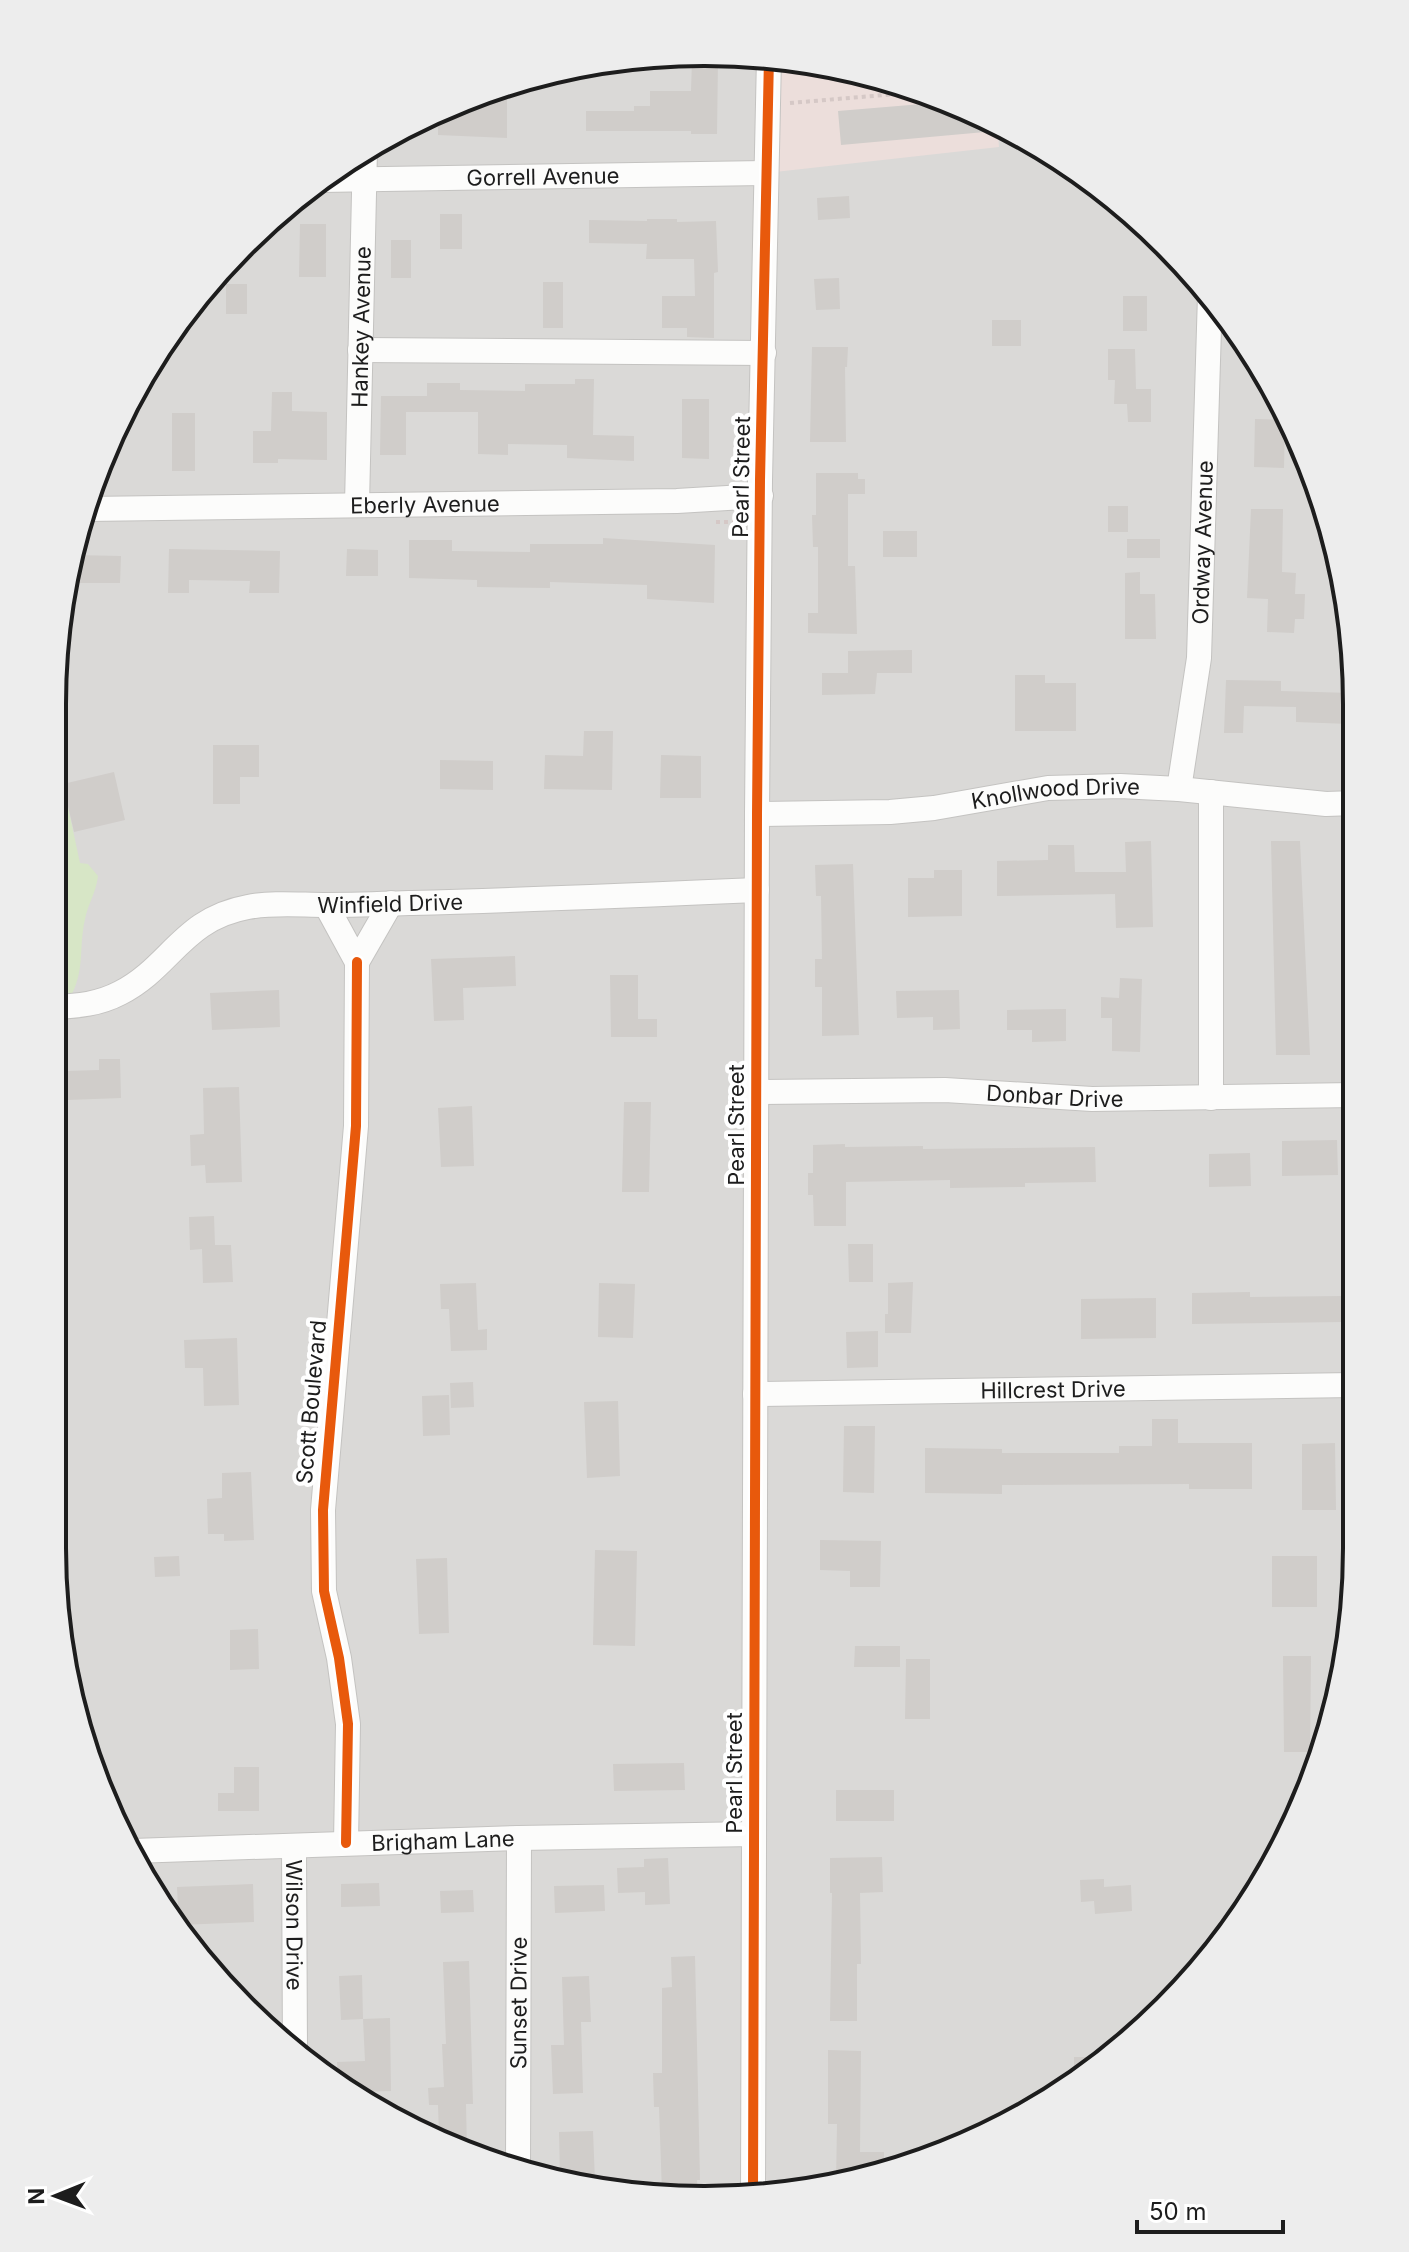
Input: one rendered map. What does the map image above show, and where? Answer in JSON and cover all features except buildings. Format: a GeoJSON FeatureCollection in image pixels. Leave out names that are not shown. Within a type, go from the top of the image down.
{"type":"FeatureCollection","features":[{"type":"Feature","properties":{"kind":"street","name":"Pearl Street"},"geometry":{"type":"LineString","coordinates":[[753,2184],[757,814],[769,69]]}},
{"type":"Feature","properties":{"kind":"street","name":"Hankey Avenue"},"geometry":{"type":"LineString","coordinates":[[357,505],[365,165]]}},
{"type":"Feature","properties":{"kind":"street","name":"Gorrell Avenue"},"geometry":{"type":"LineString","coordinates":[[342,180],[766,173]]}},
{"type":"Feature","properties":{"kind":"street","name":"Ordway Avenue"},"geometry":{"type":"LineString","coordinates":[[1179,789],[1199,658],[1213,319]]}},
{"type":"Feature","properties":{"kind":"street"},"geometry":{"type":"LineString","coordinates":[[360,350],[764,353]]}},
{"type":"Feature","properties":{"kind":"street","name":"Eberly Avenue"},"geometry":{"type":"LineString","coordinates":[[97,509],[677,501],[761,496]]}},
{"type":"Feature","properties":{"kind":"street","name":"Knollwood Drive"},"geometry":{"type":"LineString","coordinates":[[757,814],[919,809],[1048,788],[1120,786],[1343,803]]}},
{"type":"Feature","properties":{"kind":"street"},"geometry":{"type":"LineString","coordinates":[[1211,792],[1211,1098]]}},
{"type":"Feature","properties":{"kind":"street","name":"Winfield Drive"},"geometry":{"type":"LineString","coordinates":[[66,1006],[94,1003],[121,993],[143,977],[193,930],[218,915],[247,907],[276,903],[326,905],[757,890]]}},
{"type":"Feature","properties":{"kind":"street","name":"Scott Boulevard"},"geometry":{"type":"LineString","coordinates":[[357,962],[391,903]]}},
{"type":"Feature","properties":{"kind":"street","name":"Scott Boulevard"},"geometry":{"type":"LineString","coordinates":[[326,905],[357,962],[356,1126],[323,1510],[322,1554],[324,1591],[339,1658],[348,1724],[346,1843]]}},
{"type":"Feature","properties":{"kind":"street","name":"Donbar Drive"},"geometry":{"type":"LineString","coordinates":[[755,1092],[945,1090],[1092,1099],[1343,1095]]}},
{"type":"Feature","properties":{"kind":"street","name":"Hillcrest Drive"},"geometry":{"type":"LineString","coordinates":[[755,1394],[1343,1385]]}},
{"type":"Feature","properties":{"kind":"street","name":"Brigham Lane"},"geometry":{"type":"LineString","coordinates":[[143,1851],[519,1838],[754,1834]]}},
{"type":"Feature","properties":{"kind":"street","name":"Sunset Drive"},"geometry":{"type":"LineString","coordinates":[[518,2158],[519,1838]]}},
{"type":"Feature","properties":{"kind":"street","name":"Wilson Drive"},"geometry":{"type":"LineString","coordinates":[[294,1847],[295,2037]]}},
{"type":"Feature","properties":{"kind":"path"},"geometry":{"type":"LineString","coordinates":[[790,103],[891,94]]}},
{"type":"Feature","properties":{"kind":"shaded area"},"geometry":{"type":"Polygon","coordinates":[[[663,67],[746,67],[788,71],[870,88],[910,100],[987,132],[1024,152],[1093,198],[1125,224],[1185,284],[1235,350],[1277,422],[1309,499],[1321,539],[1338,621],[1342,663],[1343,1548],[1338,1631],[1321,1713],[1294,1792],[1257,1867],[1211,1936],[1156,1999],[1093,2054],[1024,2100],[987,2120],[910,2152],[829,2174],[788,2181],[704,2186],[621,2181],[580,2174],[499,2152],[422,2120],[385,2100],[316,2054],[253,1999],[198,1936],[152,1867],[132,1830],[100,1753],[78,1672],[67,1589],[66,704],[71,621],[88,539],[115,460],[152,385],[198,316],[224,284],[284,224],[316,198],[385,152],[422,132],[499,100],[580,78],[621,71],[663,67]]]}},
{"type":"Feature","properties":{"kind":"shaded area"},"geometry":{"type":"Polygon","coordinates":[[[769,69],[829,78],[910,100],[998,138],[999,147],[766,173],[769,69]]]}},
{"type":"Feature","properties":{"kind":"green space"},"geometry":{"type":"Polygon","coordinates":[[[66,798],[80,863],[88,864],[98,876],[85,919],[78,979],[69,1000],[66,1000],[66,798]]]}},
{"type":"Feature","properties":{"kind":"cycle path"},"geometry":{"type":"LineString","coordinates":[[753,2184],[757,814],[769,69]]}},
{"type":"Feature","properties":{"kind":"cycle path"},"geometry":{"type":"LineString","coordinates":[[346,1843],[348,1724],[339,1658],[324,1591],[323,1510],[356,1126],[357,962]]}}]}
